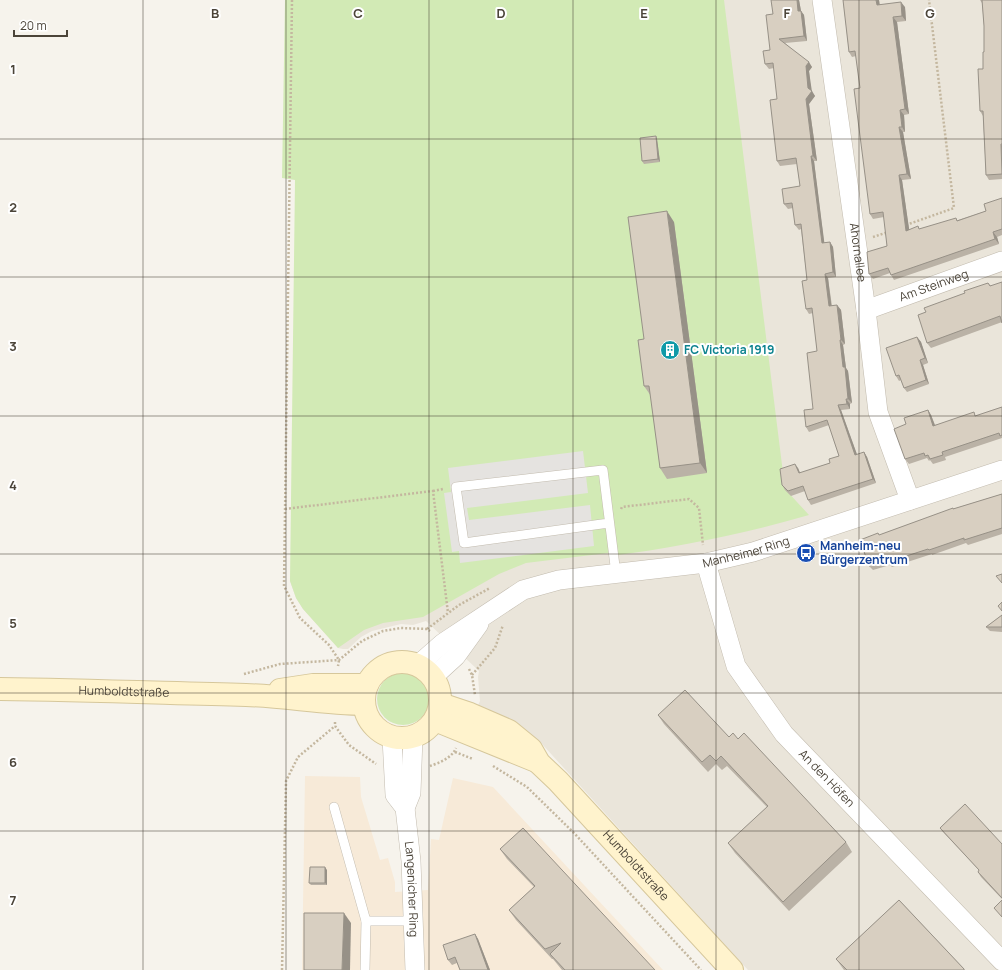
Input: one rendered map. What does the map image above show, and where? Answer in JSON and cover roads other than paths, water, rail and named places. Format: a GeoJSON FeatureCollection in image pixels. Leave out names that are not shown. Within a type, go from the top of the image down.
{"type":"FeatureCollection","features":[{"type":"Feature","properties":{"kind":"street","name":"Ahornallee"},"geometry":{"type":"LineString","coordinates":[[822,0],[866,310],[878,412],[910,500]]}},
{"type":"Feature","properties":{"kind":"street","name":"Am Steinweg"},"geometry":{"type":"LineString","coordinates":[[866,310],[1002,261]]}},
{"type":"Feature","properties":{"kind":"street","name":"Manheimer Ring"},"geometry":{"type":"LineString","coordinates":[[425,671],[487,613],[523,590],[559,580],[706,563],[753,552],[1002,470]]}},
{"type":"Feature","properties":{"kind":"street","name":"An den Höfen"},"geometry":{"type":"LineString","coordinates":[[706,563],[736,666],[784,734],[1002,961]]}},
{"type":"Feature","properties":{"kind":"street"},"geometry":{"type":"LineString","coordinates":[[406,662],[425,671],[439,690],[438,712],[429,727],[422,733],[403,737],[382,733],[373,726],[367,716],[365,695],[373,675],[382,667],[394,663],[406,662]]}},
{"type":"Feature","properties":{"kind":"street","name":"Humboldtstraße"},"geometry":{"type":"LineString","coordinates":[[0,689],[147,691],[245,685],[313,685],[365,695]]}},
{"type":"Feature","properties":{"kind":"street","name":"Humboldtstraße"},"geometry":{"type":"LineString","coordinates":[[438,712],[466,723],[508,731],[531,749],[539,763],[558,781],[732,970]]}},
{"type":"Feature","properties":{"kind":"street","name":"Langenicher Ring"},"geometry":{"type":"LineString","coordinates":[[403,737],[403,768],[412,793],[405,808],[411,862],[415,970]]}},
{"type":"Feature","properties":{"kind":"lane"},"geometry":{"type":"LineString","coordinates":[[609,523],[464,543],[456,487],[603,470],[616,574]]}},
{"type":"Feature","properties":{"kind":"lane"},"geometry":{"type":"LineString","coordinates":[[334,807],[366,921],[365,970]]}},
{"type":"Feature","properties":{"kind":"lane"},"geometry":{"type":"LineString","coordinates":[[366,921],[414,921]]}},
{"type":"Feature","properties":{"kind":"place","name":"FC Victoria 1919"},"geometry":{"type":"Point","coordinates":[670,350]}},
{"type":"Feature","properties":{"kind":"place","name":"Manheim-neu Bürgerzentrum"},"geometry":{"type":"Point","coordinates":[806,553]}}]}
